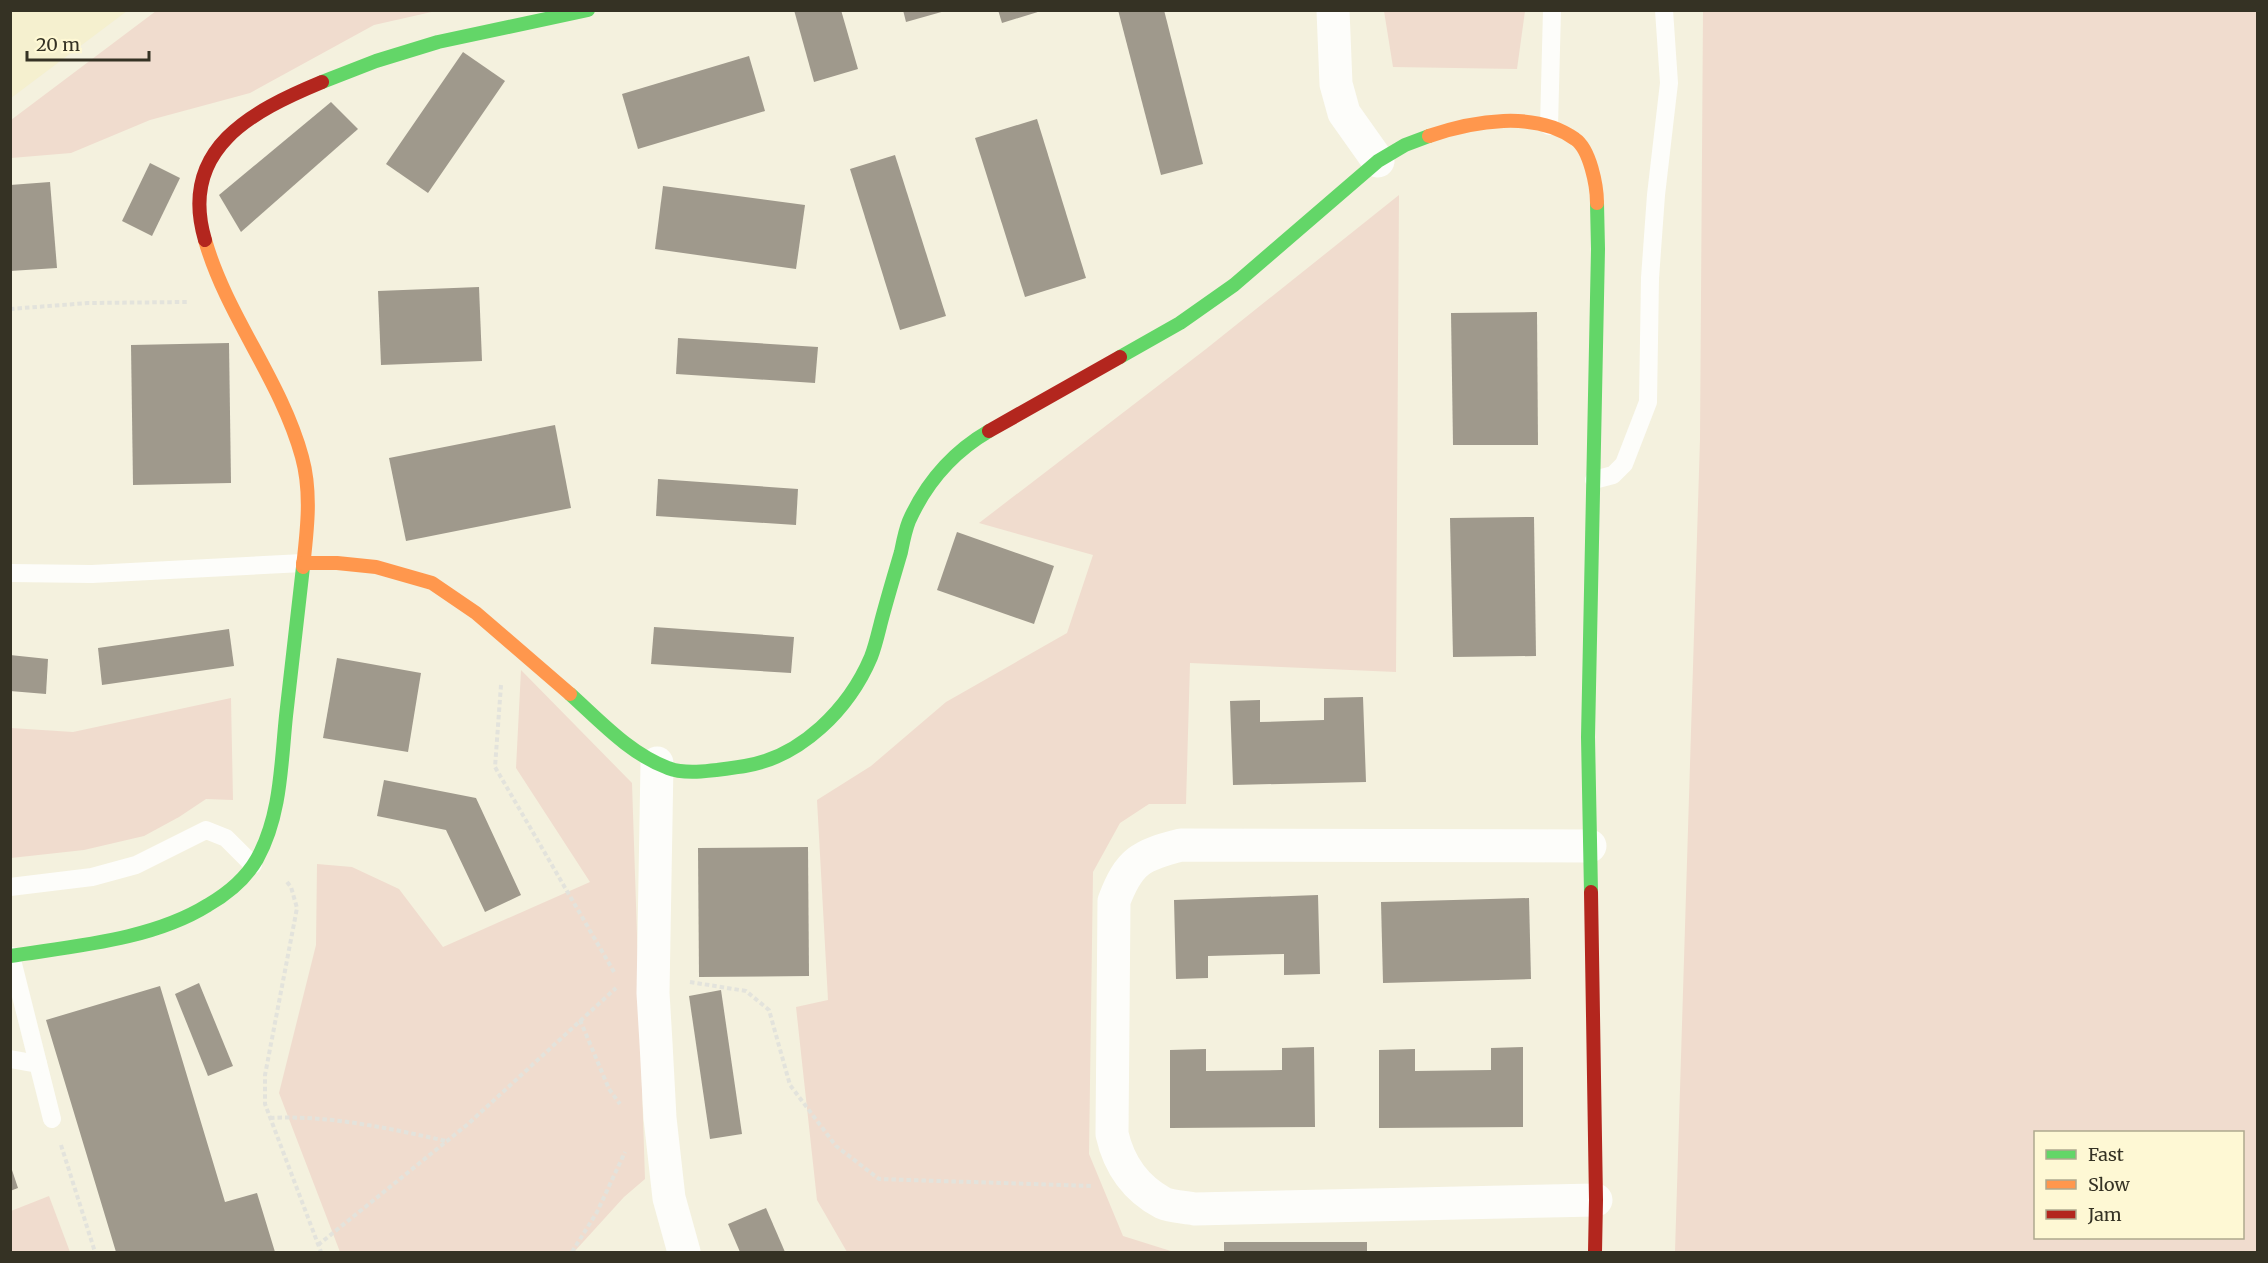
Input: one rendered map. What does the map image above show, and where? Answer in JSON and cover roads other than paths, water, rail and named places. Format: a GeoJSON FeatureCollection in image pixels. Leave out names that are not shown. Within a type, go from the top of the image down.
{"type":"FeatureCollection","features":[{"type":"Feature","properties":{"kind":"street"},"geometry":{"type":"LineString","coordinates":[[11,956],[141,933],[181,919],[210,904],[232,888],[253,866],[268,838],[277,804],[303,563],[307,498],[302,459],[286,413],[229,301],[214,268],[200,227],[199,191],[211,161],[231,132],[270,105],[347,70],[401,52],[463,36],[551,20],[588,10]]}},
{"type":"Feature","properties":{"kind":"street"},"geometry":{"type":"LineString","coordinates":[[1333,10],[1336,84],[1344,113],[1378,161]]}},
{"type":"Feature","properties":{"kind":"street"},"geometry":{"type":"LineString","coordinates":[[303,563],[337,563],[376,567],[432,583],[476,613],[634,750],[669,769],[686,771],[726,769],[756,764],[792,750],[827,722],[854,688],[871,657],[909,522],[945,464],[970,442],[1180,323],[1234,285],[1378,161],[1405,145],[1432,135],[1480,124],[1521,122],[1549,126],[1577,140],[1588,157],[1597,193],[1598,249],[1588,737],[1595,1252]]}},
{"type":"Feature","properties":{"kind":"street"},"geometry":{"type":"LineString","coordinates":[[657,763],[650,1134],[684,1252]]}},
{"type":"Feature","properties":{"kind":"street"},"geometry":{"type":"LineString","coordinates":[[1590,846],[1180,845],[1156,852],[1135,862],[1121,881],[1114,901],[1112,1134],[1117,1155],[1129,1176],[1141,1188],[1165,1204],[1195,1209],[1596,1200]]}},
{"type":"Feature","properties":{"kind":"lane"},"geometry":{"type":"LineString","coordinates":[[1549,126],[1552,10]]}},
{"type":"Feature","properties":{"kind":"lane"},"geometry":{"type":"LineString","coordinates":[[1594,480],[1613,475],[1624,464],[1648,402],[1650,278],[1656,195],[1669,83],[1664,10]]}},
{"type":"Feature","properties":{"kind":"lane"},"geometry":{"type":"LineString","coordinates":[[10,573],[92,574],[303,563]]}},
{"type":"Feature","properties":{"kind":"lane"},"geometry":{"type":"LineString","coordinates":[[10,887],[92,877],[136,865],[206,830],[226,838],[253,866]]}},
{"type":"Feature","properties":{"kind":"lane"},"geometry":{"type":"LineString","coordinates":[[11,956],[52,1119]]}},
{"type":"Feature","properties":{"kind":"lane"},"geometry":{"type":"LineString","coordinates":[[10,1059],[38,1064]]}}]}
